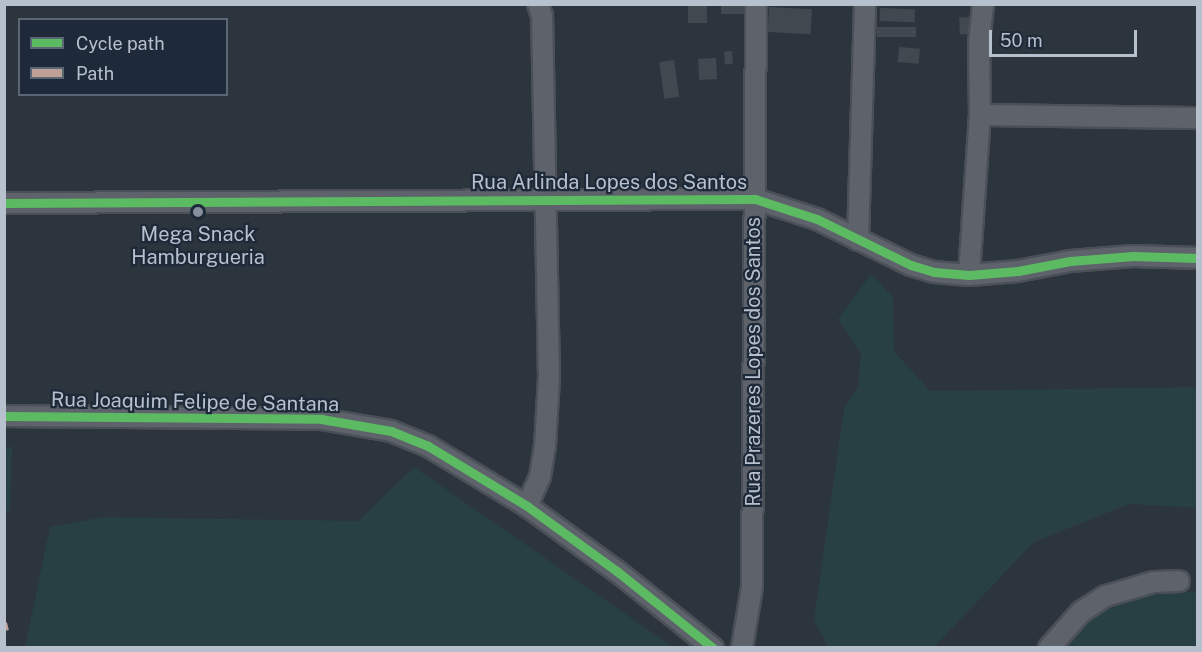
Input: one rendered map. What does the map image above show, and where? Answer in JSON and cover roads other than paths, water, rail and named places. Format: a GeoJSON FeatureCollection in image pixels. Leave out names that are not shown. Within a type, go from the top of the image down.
{"type":"FeatureCollection","features":[{"type":"Feature","properties":{"kind":"street"},"geometry":{"type":"LineString","coordinates":[[527,506],[540,477],[548,415],[542,16],[538,4]]}},
{"type":"Feature","properties":{"kind":"street","name":"Rua Prazeres Lopes dos Santos"},"geometry":{"type":"LineString","coordinates":[[742,648],[752,587],[756,4]]}},
{"type":"Feature","properties":{"kind":"street"},"geometry":{"type":"LineString","coordinates":[[858,240],[865,4]]}},
{"type":"Feature","properties":{"kind":"street"},"geometry":{"type":"LineString","coordinates":[[969,275],[980,115],[979,43],[983,4]]}},
{"type":"Feature","properties":{"kind":"street"},"geometry":{"type":"LineString","coordinates":[[980,115],[1197,118]]}},
{"type":"Feature","properties":{"kind":"street","name":"Rua Arlinda Lopes dos Santos"},"geometry":{"type":"LineString","coordinates":[[4,203],[755,199],[816,219],[911,265],[934,272],[969,275],[1018,271],[1070,261],[1133,256],[1197,258]]}},
{"type":"Feature","properties":{"kind":"street","name":"Rua Joaquim Felipe de Santana"},"geometry":{"type":"LineString","coordinates":[[4,416],[321,419],[391,430],[428,446],[527,506],[618,572],[713,648]]}},
{"type":"Feature","properties":{"kind":"street"},"geometry":{"type":"LineString","coordinates":[[1049,648],[1081,612],[1106,596],[1154,582],[1179,581]]}},
{"type":"Feature","properties":{"kind":"place","name":"Mega Snack Hamburgueria"},"geometry":{"type":"Point","coordinates":[198,212]}}]}
